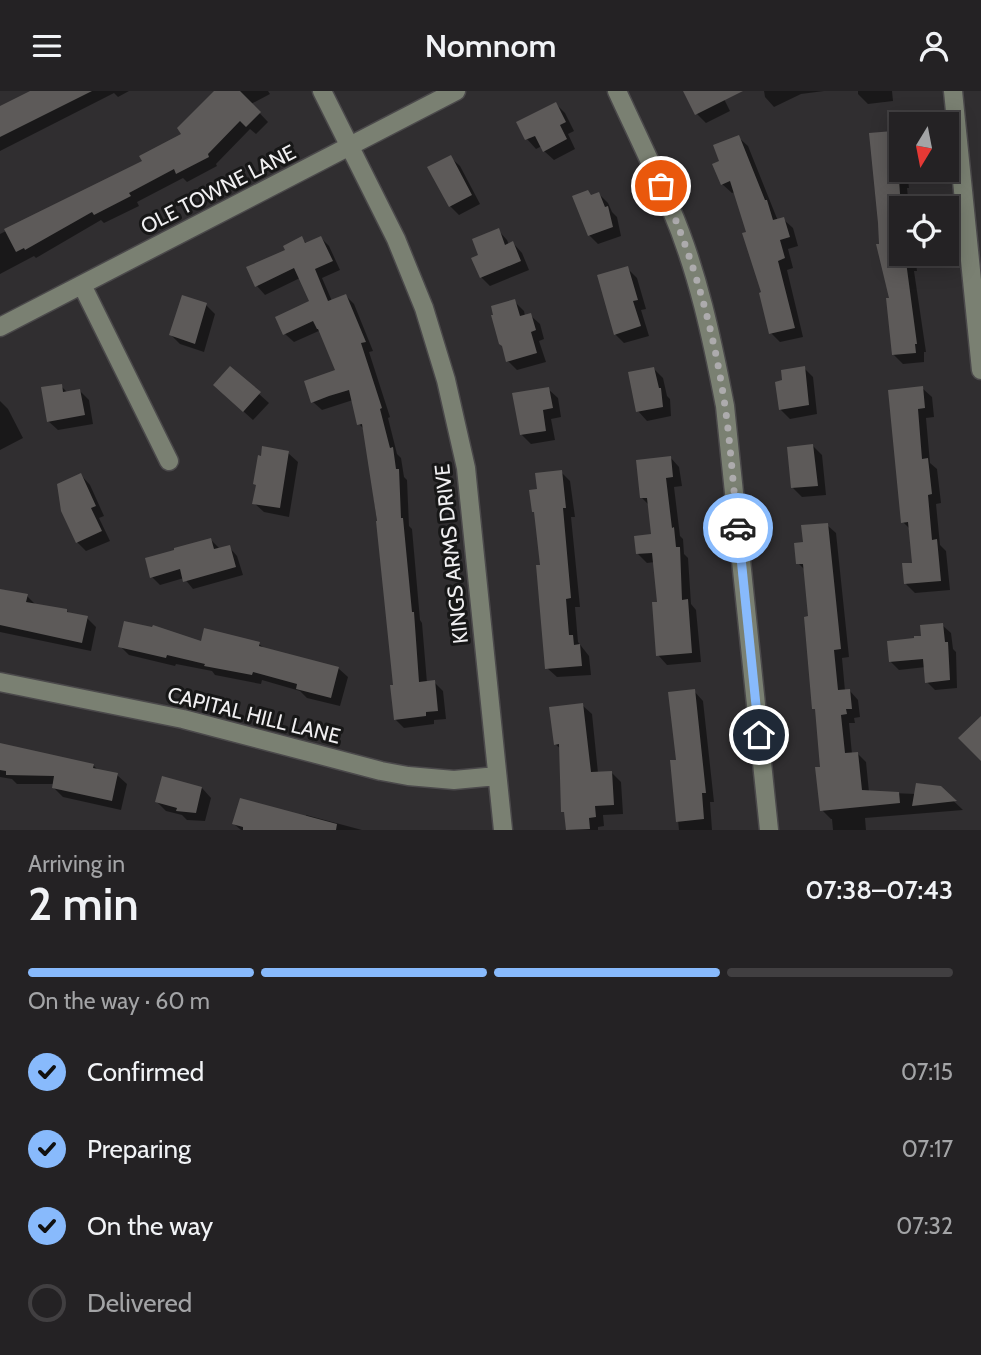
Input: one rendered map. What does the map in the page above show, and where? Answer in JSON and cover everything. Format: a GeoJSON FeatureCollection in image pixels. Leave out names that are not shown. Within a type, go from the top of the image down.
{"type":"FeatureCollection","features":[{"type":"Feature","properties":{"kind":"street","name":"KINGS ARMS DRIVE"},"geometry":{"type":"LineString","coordinates":[[322,91],[396,239],[424,308],[446,380],[466,468],[503,830]]}},
{"type":"Feature","properties":{"kind":"street","name":"OLE TOWNE LANE"},"geometry":{"type":"LineString","coordinates":[[0,327],[456,91]]}},
{"type":"Feature","properties":{"kind":"street"},"geometry":{"type":"LineString","coordinates":[[617,91],[672,210],[695,275],[712,341],[725,406],[769,830]]}},
{"type":"Feature","properties":{"kind":"street"},"geometry":{"type":"LineString","coordinates":[[953,91],[981,370]]}},
{"type":"Feature","properties":{"kind":"street"},"geometry":{"type":"LineString","coordinates":[[82,285],[169,461]]}},
{"type":"Feature","properties":{"kind":"street","name":"CAPITAL HILL LANE"},"geometry":{"type":"LineString","coordinates":[[0,682],[183,719],[381,771],[454,780],[497,776]]}},
{"type":"Feature","properties":{"kind":"building"},"geometry":{"type":"Polygon","coordinates":[[[30,91],[92,91],[0,137],[0,106],[30,91]]]}},
{"type":"Feature","properties":{"kind":"building"},"geometry":{"type":"Polygon","coordinates":[[[214,91],[240,91],[261,112],[246,127],[240,121],[208,154],[209,157],[176,174],[174,169],[129,193],[131,196],[94,215],[92,212],[25,250],[24,248],[16,252],[4,229],[142,161],[139,156],[181,134],[177,128],[214,91]]]}},
{"type":"Feature","properties":{"kind":"building"},"geometry":{"type":"Polygon","coordinates":[[[683,91],[743,91],[695,115],[683,91]]]}},
{"type":"Feature","properties":{"kind":"building"},"geometry":{"type":"Polygon","coordinates":[[[556,102],[566,122],[560,125],[567,139],[543,152],[535,136],[525,140],[516,122],[556,102]]]}},
{"type":"Feature","properties":{"kind":"building"},"geometry":{"type":"Polygon","coordinates":[[[889,131],[889,182],[899,182],[900,196],[889,196],[889,266],[907,266],[916,353],[892,355],[886,298],[889,298],[876,244],[879,244],[878,223],[869,133],[889,131]]]}},
{"type":"Feature","properties":{"kind":"building"},"geometry":{"type":"Polygon","coordinates":[[[739,135],[773,220],[784,217],[790,237],[780,240],[785,258],[778,261],[795,328],[769,334],[759,293],[761,292],[742,233],[746,232],[730,181],[721,185],[712,164],[719,161],[713,145],[739,135]]]}},
{"type":"Feature","properties":{"kind":"building"},"geometry":{"type":"Polygon","coordinates":[[[451,155],[472,195],[449,207],[427,167],[451,155]]]}},
{"type":"Feature","properties":{"kind":"building"},"geometry":{"type":"Polygon","coordinates":[[[588,190],[591,195],[599,192],[605,207],[608,206],[613,227],[588,236],[572,196],[588,190]]]}},
{"type":"Feature","properties":{"kind":"building"},"geometry":{"type":"Polygon","coordinates":[[[499,228],[505,245],[513,241],[521,261],[480,278],[471,258],[478,255],[472,239],[499,228]]]}},
{"type":"Feature","properties":{"kind":"building"},"geometry":{"type":"Polygon","coordinates":[[[302,236],[305,243],[321,236],[333,261],[315,269],[328,301],[346,294],[366,342],[361,343],[382,408],[380,409],[390,448],[393,447],[396,469],[399,469],[401,518],[414,612],[419,682],[435,680],[438,711],[426,712],[426,716],[394,720],[377,521],[362,424],[357,425],[349,390],[311,403],[304,381],[335,370],[313,321],[283,335],[275,317],[309,301],[294,268],[255,287],[246,267],[285,250],[283,246],[302,236]]]}},
{"type":"Feature","properties":{"kind":"building"},"geometry":{"type":"Polygon","coordinates":[[[628,266],[638,300],[633,301],[641,326],[614,335],[597,275],[628,266]]]}},
{"type":"Feature","properties":{"kind":"building"},"geometry":{"type":"Polygon","coordinates":[[[182,295],[207,303],[195,344],[169,335],[182,295]]]}},
{"type":"Feature","properties":{"kind":"building"},"geometry":{"type":"Polygon","coordinates":[[[515,299],[520,316],[531,313],[536,330],[531,332],[537,353],[506,362],[491,315],[491,306],[515,299]]]}},
{"type":"Feature","properties":{"kind":"building"},"geometry":{"type":"Polygon","coordinates":[[[230,366],[261,392],[243,412],[213,385],[230,366]]]}},
{"type":"Feature","properties":{"kind":"building"},"geometry":{"type":"Polygon","coordinates":[[[805,366],[809,405],[779,410],[775,382],[782,380],[781,370],[805,366]]]}},
{"type":"Feature","properties":{"kind":"building"},"geometry":{"type":"Polygon","coordinates":[[[654,367],[661,388],[663,407],[636,412],[628,372],[654,367]]]}},
{"type":"Feature","properties":{"kind":"building"},"geometry":{"type":"Polygon","coordinates":[[[62,384],[63,392],[80,389],[85,415],[47,422],[41,387],[62,384]]]}},
{"type":"Feature","properties":{"kind":"building"},"geometry":{"type":"Polygon","coordinates":[[[923,386],[925,408],[918,409],[922,459],[928,458],[932,494],[928,495],[932,540],[937,539],[941,581],[904,584],[902,563],[912,563],[908,522],[901,523],[888,390],[923,386]]]}},
{"type":"Feature","properties":{"kind":"building"},"geometry":{"type":"Polygon","coordinates":[[[549,387],[553,408],[543,410],[546,431],[520,435],[512,393],[549,387]]]}},
{"type":"Feature","properties":{"kind":"building"},"geometry":{"type":"Polygon","coordinates":[[[813,444],[818,486],[791,488],[787,447],[813,444]]]}},
{"type":"Feature","properties":{"kind":"building"},"geometry":{"type":"Polygon","coordinates":[[[262,446],[289,451],[280,508],[252,504],[258,455],[261,456],[262,446]]]}},
{"type":"Feature","properties":{"kind":"building"},"geometry":{"type":"Polygon","coordinates":[[[671,456],[673,477],[666,478],[672,528],[674,527],[676,547],[680,547],[682,600],[688,599],[692,653],[656,656],[652,602],[657,602],[652,553],[636,554],[634,536],[651,534],[647,498],[640,498],[636,460],[671,456]]]}},
{"type":"Feature","properties":{"kind":"building"},"geometry":{"type":"Polygon","coordinates":[[[562,470],[571,598],[566,599],[569,635],[573,635],[574,645],[580,644],[582,666],[545,669],[536,565],[540,565],[529,490],[537,489],[535,473],[562,470]]]}},
{"type":"Feature","properties":{"kind":"building"},"geometry":{"type":"Polygon","coordinates":[[[81,473],[96,506],[91,508],[102,531],[76,543],[61,511],[57,484],[81,473]]]}},
{"type":"Feature","properties":{"kind":"building"},"geometry":{"type":"Polygon","coordinates":[[[828,523],[841,649],[834,650],[838,690],[850,689],[852,709],[846,709],[847,714],[841,715],[845,753],[858,752],[862,790],[899,792],[900,803],[820,811],[815,767],[820,767],[804,617],[808,616],[803,564],[796,564],[794,543],[803,542],[801,525],[828,523]]]}},
{"type":"Feature","properties":{"kind":"building"},"geometry":{"type":"Polygon","coordinates":[[[211,538],[214,549],[230,545],[236,567],[183,582],[180,569],[150,578],[145,558],[211,538]]]}},
{"type":"Feature","properties":{"kind":"building"},"geometry":{"type":"Polygon","coordinates":[[[0,589],[28,594],[26,602],[67,609],[67,612],[88,616],[82,643],[0,625],[0,589]]]}},
{"type":"Feature","properties":{"kind":"building"},"geometry":{"type":"Polygon","coordinates":[[[124,621],[152,627],[153,625],[201,641],[204,628],[339,667],[331,698],[296,689],[297,684],[253,672],[252,675],[204,666],[205,664],[167,655],[166,658],[118,647],[124,621]]]}},
{"type":"Feature","properties":{"kind":"building"},"geometry":{"type":"Polygon","coordinates":[[[943,623],[945,642],[948,642],[950,680],[925,683],[923,659],[889,662],[887,641],[921,636],[920,625],[943,623]]]}},
{"type":"Feature","properties":{"kind":"building"},"geometry":{"type":"Polygon","coordinates":[[[695,689],[706,793],[702,793],[704,819],[676,822],[670,760],[676,760],[668,692],[695,689]]]}},
{"type":"Feature","properties":{"kind":"building"},"geometry":{"type":"Polygon","coordinates":[[[583,703],[591,772],[612,771],[614,805],[595,806],[596,817],[589,818],[590,829],[566,830],[564,812],[561,812],[559,744],[554,745],[549,707],[583,703]]]}},
{"type":"Feature","properties":{"kind":"building"},"geometry":{"type":"Polygon","coordinates":[[[981,716],[981,761],[958,738],[981,716]]]}},
{"type":"Feature","properties":{"kind":"building"},"geometry":{"type":"Polygon","coordinates":[[[0,743],[94,764],[93,768],[118,773],[112,801],[52,788],[54,776],[6,775],[6,771],[0,770],[0,743]]]}},
{"type":"Feature","properties":{"kind":"building"},"geometry":{"type":"Polygon","coordinates":[[[162,776],[202,787],[196,813],[176,811],[177,808],[155,802],[162,776]]]}},
{"type":"Feature","properties":{"kind":"building"},"geometry":{"type":"Polygon","coordinates":[[[916,783],[941,786],[957,801],[912,806],[916,783]]]}},
{"type":"Feature","properties":{"kind":"building"},"geometry":{"type":"Polygon","coordinates":[[[240,798],[337,824],[336,830],[243,830],[243,827],[232,824],[240,798]]]}},
{"type":"Feature","properties":{"kind":"way so far"},"geometry":{"type":"LineString","coordinates":[[661,186],[695,275],[712,341],[725,406],[738,528]]}},
{"type":"Feature","properties":{"kind":"route"},"geometry":{"type":"LineString","coordinates":[[738,528],[759,735]]}}]}
